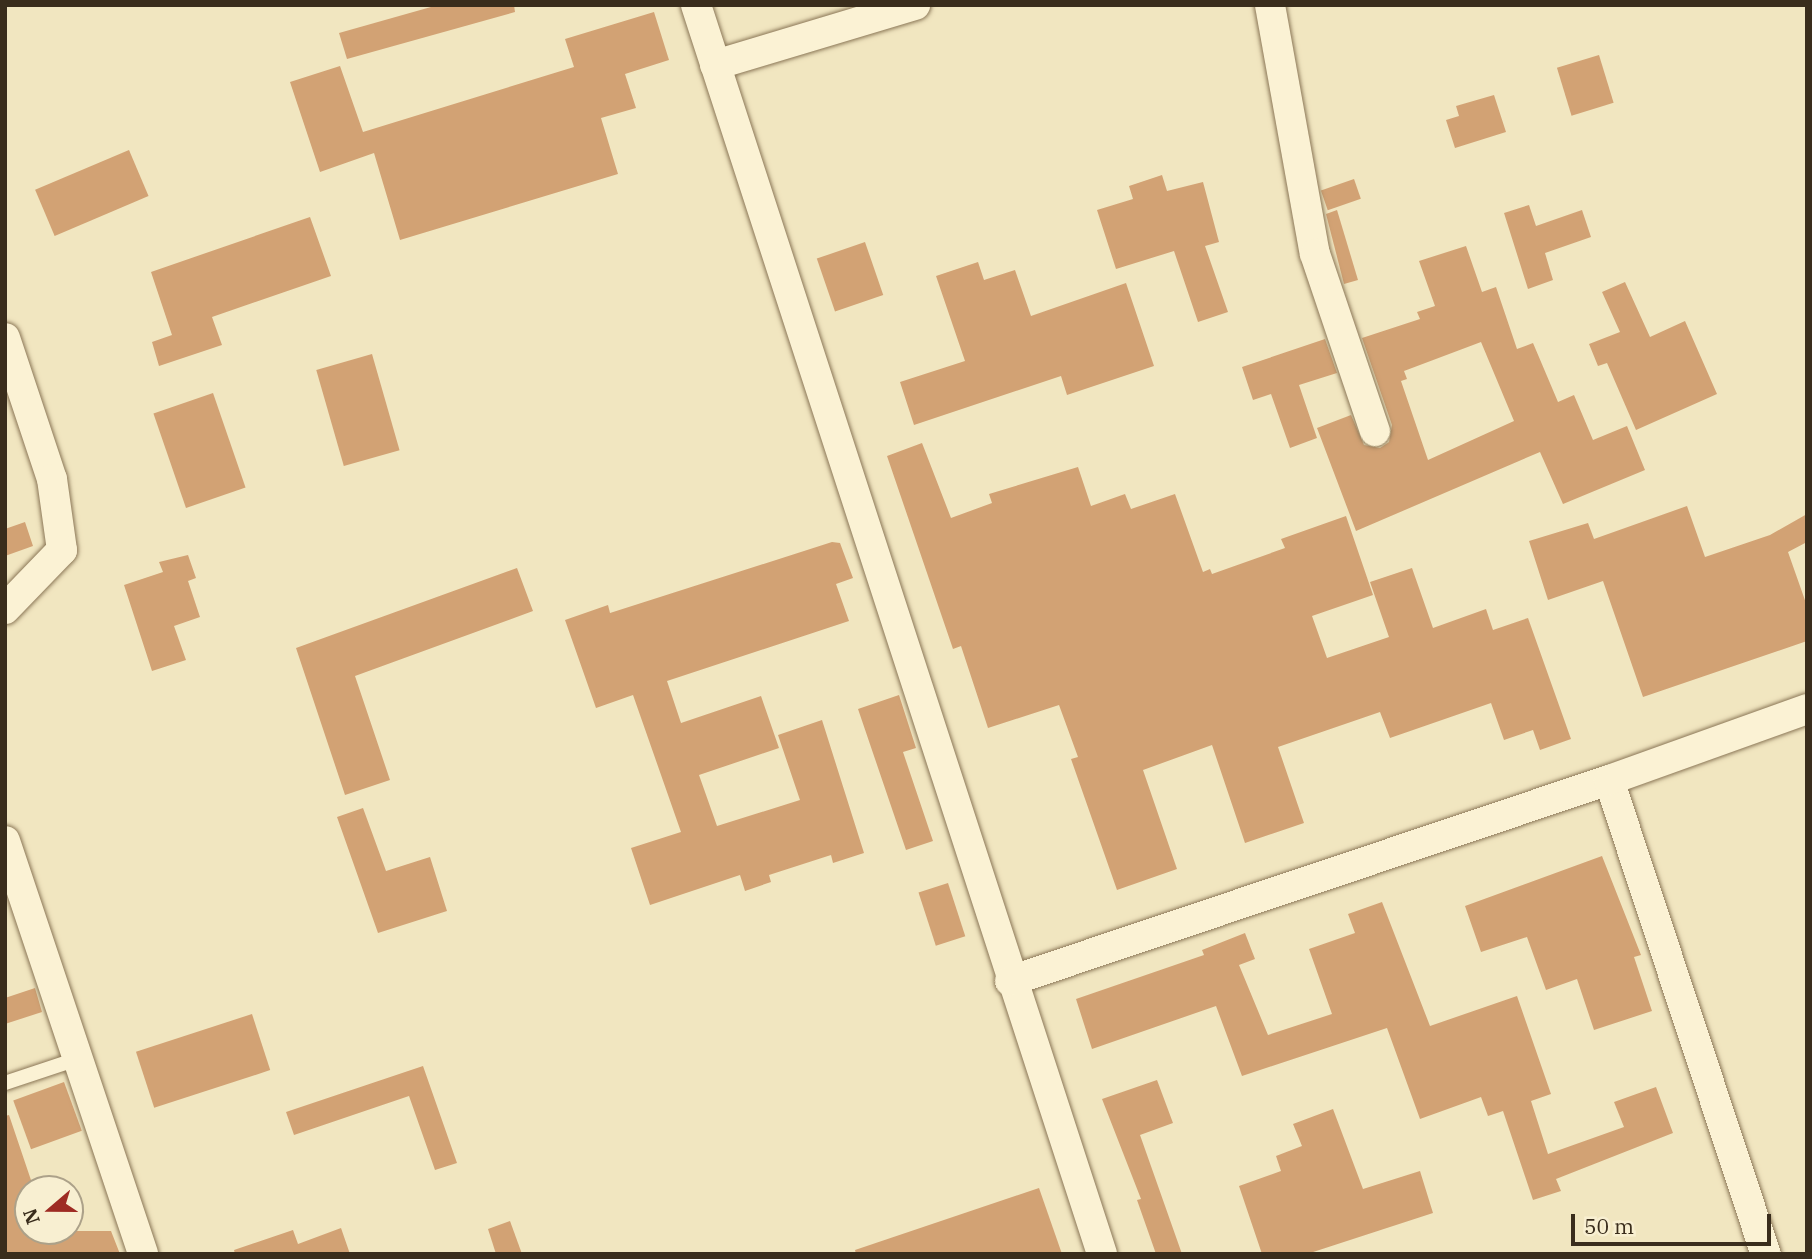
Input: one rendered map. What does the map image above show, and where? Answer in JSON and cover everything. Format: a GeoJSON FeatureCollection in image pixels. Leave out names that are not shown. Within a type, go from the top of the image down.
{"type":"FeatureCollection","features":[{"type":"Feature","properties":{"kind":"street"},"geometry":{"type":"LineString","coordinates":[[696,5],[1010,981],[1102,1254]]}},
{"type":"Feature","properties":{"kind":"street"},"geometry":{"type":"LineString","coordinates":[[715,65],[915,5]]}},
{"type":"Feature","properties":{"kind":"street"},"geometry":{"type":"LineString","coordinates":[[1270,5],[1315,254],[1376,431]]}},
{"type":"Feature","properties":{"kind":"street"},"geometry":{"type":"LineString","coordinates":[[5,338],[52,479],[62,550],[5,609]]}},
{"type":"Feature","properties":{"kind":"street"},"geometry":{"type":"LineString","coordinates":[[1010,981],[1609,780],[1807,709]]}},
{"type":"Feature","properties":{"kind":"street"},"geometry":{"type":"LineString","coordinates":[[1609,780],[1766,1254]]}},
{"type":"Feature","properties":{"kind":"street"},"geometry":{"type":"LineString","coordinates":[[5,841],[143,1254]]}},
{"type":"Feature","properties":{"kind":"lane"},"geometry":{"type":"LineString","coordinates":[[5,1083],[78,1059]]}},
{"type":"Feature","properties":{"kind":"building"},"geometry":{"type":"Polygon","coordinates":[[[438,5],[514,5],[515,12],[347,59],[339,33],[438,5]]]}},
{"type":"Feature","properties":{"kind":"building"},"geometry":{"type":"Polygon","coordinates":[[[654,12],[669,60],[625,74],[636,108],[601,118],[618,174],[400,240],[374,153],[320,172],[290,82],[340,66],[363,132],[574,67],[565,39],[654,12]]]}},
{"type":"Feature","properties":{"kind":"building"},"geometry":{"type":"Polygon","coordinates":[[[1599,55],[1614,103],[1572,116],[1557,68],[1599,55]]]}},
{"type":"Feature","properties":{"kind":"building"},"geometry":{"type":"Polygon","coordinates":[[[1494,95],[1506,132],[1455,148],[1446,120],[1459,116],[1456,106],[1494,95]]]}},
{"type":"Feature","properties":{"kind":"building"},"geometry":{"type":"Polygon","coordinates":[[[129,150],[149,196],[55,236],[35,190],[129,150]]]}},
{"type":"Feature","properties":{"kind":"building"},"geometry":{"type":"Polygon","coordinates":[[[1162,175],[1167,191],[1203,182],[1219,242],[1205,246],[1228,312],[1198,322],[1174,251],[1116,269],[1097,210],[1133,199],[1129,186],[1162,175]]]}},
{"type":"Feature","properties":{"kind":"building"},"geometry":{"type":"Polygon","coordinates":[[[1354,179],[1361,199],[1328,210],[1321,190],[1354,179]]]}},
{"type":"Feature","properties":{"kind":"building"},"geometry":{"type":"Polygon","coordinates":[[[1529,205],[1536,226],[1582,210],[1591,237],[1545,253],[1553,280],[1528,289],[1504,213],[1529,205]]]}},
{"type":"Feature","properties":{"kind":"building"},"geometry":{"type":"Polygon","coordinates":[[[1337,210],[1358,280],[1344,284],[1326,214],[1337,210]]]}},
{"type":"Feature","properties":{"kind":"building"},"geometry":{"type":"Polygon","coordinates":[[[310,217],[331,276],[212,317],[222,345],[159,366],[152,342],[172,335],[151,272],[310,217]]]}},
{"type":"Feature","properties":{"kind":"building"},"geometry":{"type":"Polygon","coordinates":[[[865,242],[883,295],[835,312],[817,259],[865,242]]]}},
{"type":"Feature","properties":{"kind":"building"},"geometry":{"type":"Polygon","coordinates":[[[1466,246],[1482,292],[1496,287],[1517,349],[1533,343],[1558,402],[1574,395],[1593,440],[1627,426],[1645,470],[1563,504],[1540,452],[1356,531],[1317,428],[1351,415],[1364,445],[1380,448],[1389,442],[1392,425],[1362,338],[1420,319],[1417,312],[1435,306],[1419,261],[1466,246]],[[1481,342],[1404,371],[1407,379],[1401,381],[1428,460],[1514,421],[1481,342]]]}},
{"type":"Feature","properties":{"kind":"building"},"geometry":{"type":"Polygon","coordinates":[[[978,262],[984,280],[1015,270],[1031,316],[1126,283],[1154,366],[1067,395],[1061,376],[914,425],[900,382],[965,361],[936,276],[978,262]]]}},
{"type":"Feature","properties":{"kind":"building"},"geometry":{"type":"Polygon","coordinates":[[[1625,282],[1650,337],[1685,321],[1717,394],[1636,430],[1607,363],[1598,366],[1589,344],[1620,332],[1602,292],[1625,282]]]}},
{"type":"Feature","properties":{"kind":"building"},"geometry":{"type":"Polygon","coordinates":[[[1325,339],[1337,373],[1299,385],[1317,438],[1290,448],[1271,394],[1253,400],[1242,367],[1325,339]]]}},
{"type":"Feature","properties":{"kind":"building"},"geometry":{"type":"Polygon","coordinates":[[[372,354],[400,450],[344,466],[316,370],[372,354]]]}},
{"type":"Feature","properties":{"kind":"building"},"geometry":{"type":"Polygon","coordinates":[[[213,393],[246,488],[186,508],[153,414],[213,393]]]}},
{"type":"Feature","properties":{"kind":"building"},"geometry":{"type":"Polygon","coordinates":[[[922,443],[951,518],[992,503],[989,494],[1078,467],[1091,506],[1125,494],[1131,509],[1175,494],[1203,572],[1210,569],[1212,574],[1285,548],[1281,539],[1346,516],[1373,595],[1312,616],[1327,658],[1389,637],[1370,582],[1412,568],[1433,628],[1486,609],[1493,630],[1528,618],[1571,739],[1540,750],[1533,730],[1504,740],[1491,703],[1390,738],[1380,712],[1278,747],[1304,823],[1245,843],[1212,745],[1143,770],[1177,869],[1117,890],[1071,759],[1078,757],[1059,705],[988,728],[961,646],[953,649],[887,456],[922,443]]]}},
{"type":"Feature","properties":{"kind":"building"},"geometry":{"type":"Polygon","coordinates":[[[1687,506],[1705,557],[1770,535],[1807,514],[1807,542],[1788,552],[1807,606],[1807,641],[1643,697],[1603,581],[1548,600],[1529,541],[1588,523],[1594,539],[1687,506]]]}},
{"type":"Feature","properties":{"kind":"building"},"geometry":{"type":"Polygon","coordinates":[[[25,522],[33,546],[5,556],[5,529],[25,522]]]}},
{"type":"Feature","properties":{"kind":"building"},"geometry":{"type":"Polygon","coordinates":[[[832,542],[840,543],[853,578],[836,584],[849,621],[667,681],[681,723],[761,696],[779,748],[699,775],[717,826],[800,800],[778,735],[822,720],[864,853],[833,863],[831,855],[769,875],[771,882],[745,891],[740,875],[650,905],[631,848],[681,832],[633,695],[596,708],[565,620],[608,605],[610,613],[832,542]]]}},
{"type":"Feature","properties":{"kind":"building"},"geometry":{"type":"Polygon","coordinates":[[[188,555],[196,578],[188,581],[200,617],[174,626],[186,660],[152,671],[124,585],[163,572],[159,562],[188,555]]]}},
{"type":"Feature","properties":{"kind":"building"},"geometry":{"type":"Polygon","coordinates":[[[517,568],[533,611],[355,676],[390,780],[345,795],[296,648],[517,568]]]}},
{"type":"Feature","properties":{"kind":"building"},"geometry":{"type":"Polygon","coordinates":[[[899,695],[916,748],[903,752],[933,841],[906,850],[858,709],[899,695]]]}},
{"type":"Feature","properties":{"kind":"building"},"geometry":{"type":"Polygon","coordinates":[[[363,808],[386,871],[430,857],[447,911],[378,933],[337,817],[363,808]]]}},
{"type":"Feature","properties":{"kind":"building"},"geometry":{"type":"Polygon","coordinates":[[[1602,856],[1641,955],[1634,957],[1652,1011],[1594,1030],[1577,979],[1546,990],[1527,937],[1481,952],[1465,906],[1602,856]]]}},
{"type":"Feature","properties":{"kind":"building"},"geometry":{"type":"Polygon","coordinates":[[[948,883],[965,936],[936,946],[919,893],[948,883]]]}},
{"type":"Feature","properties":{"kind":"building"},"geometry":{"type":"Polygon","coordinates":[[[1382,902],[1430,1026],[1517,996],[1551,1094],[1531,1101],[1548,1154],[1624,1127],[1614,1102],[1656,1087],[1673,1133],[1556,1179],[1561,1191],[1533,1200],[1503,1111],[1488,1116],[1481,1097],[1420,1119],[1387,1028],[1242,1076],[1216,1006],[1092,1049],[1076,999],[1204,955],[1202,950],[1245,933],[1255,959],[1239,965],[1268,1035],[1332,1014],[1309,949],[1355,933],[1348,914],[1382,902]]]}},
{"type":"Feature","properties":{"kind":"building"},"geometry":{"type":"Polygon","coordinates":[[[35,988],[42,1012],[5,1024],[5,998],[35,988]]]}},
{"type":"Feature","properties":{"kind":"building"},"geometry":{"type":"Polygon","coordinates":[[[252,1014],[270,1070],[154,1108],[136,1052],[252,1014]]]}},
{"type":"Feature","properties":{"kind":"building"},"geometry":{"type":"Polygon","coordinates":[[[423,1066],[457,1163],[435,1170],[409,1096],[294,1135],[286,1112],[423,1066]]]}},
{"type":"Feature","properties":{"kind":"building"},"geometry":{"type":"Polygon","coordinates":[[[1157,1080],[1173,1123],[1140,1135],[1182,1254],[1156,1254],[1137,1200],[1141,1199],[1102,1099],[1157,1080]]]}},
{"type":"Feature","properties":{"kind":"building"},"geometry":{"type":"Polygon","coordinates":[[[64,1082],[82,1131],[31,1149],[13,1100],[64,1082]]]}},
{"type":"Feature","properties":{"kind":"building"},"geometry":{"type":"Polygon","coordinates":[[[1333,1109],[1363,1189],[1420,1171],[1433,1213],[1307,1254],[1262,1254],[1239,1186],[1281,1171],[1276,1156],[1302,1146],[1293,1124],[1333,1109]]]}},
{"type":"Feature","properties":{"kind":"building"},"geometry":{"type":"Polygon","coordinates":[[[9,1115],[29,1175],[14,1175],[14,1245],[84,1245],[84,1231],[111,1231],[120,1254],[5,1254],[5,1116],[9,1115]]]}},
{"type":"Feature","properties":{"kind":"building"},"geometry":{"type":"Polygon","coordinates":[[[1039,1188],[1062,1254],[856,1254],[855,1250],[1039,1188]]]}},
{"type":"Feature","properties":{"kind":"building"},"geometry":{"type":"Polygon","coordinates":[[[510,1221],[522,1254],[496,1254],[488,1229],[510,1221]]]}},
{"type":"Feature","properties":{"kind":"building"},"geometry":{"type":"Polygon","coordinates":[[[341,1228],[350,1254],[235,1254],[234,1250],[293,1230],[298,1244],[341,1228]]]}}]}
